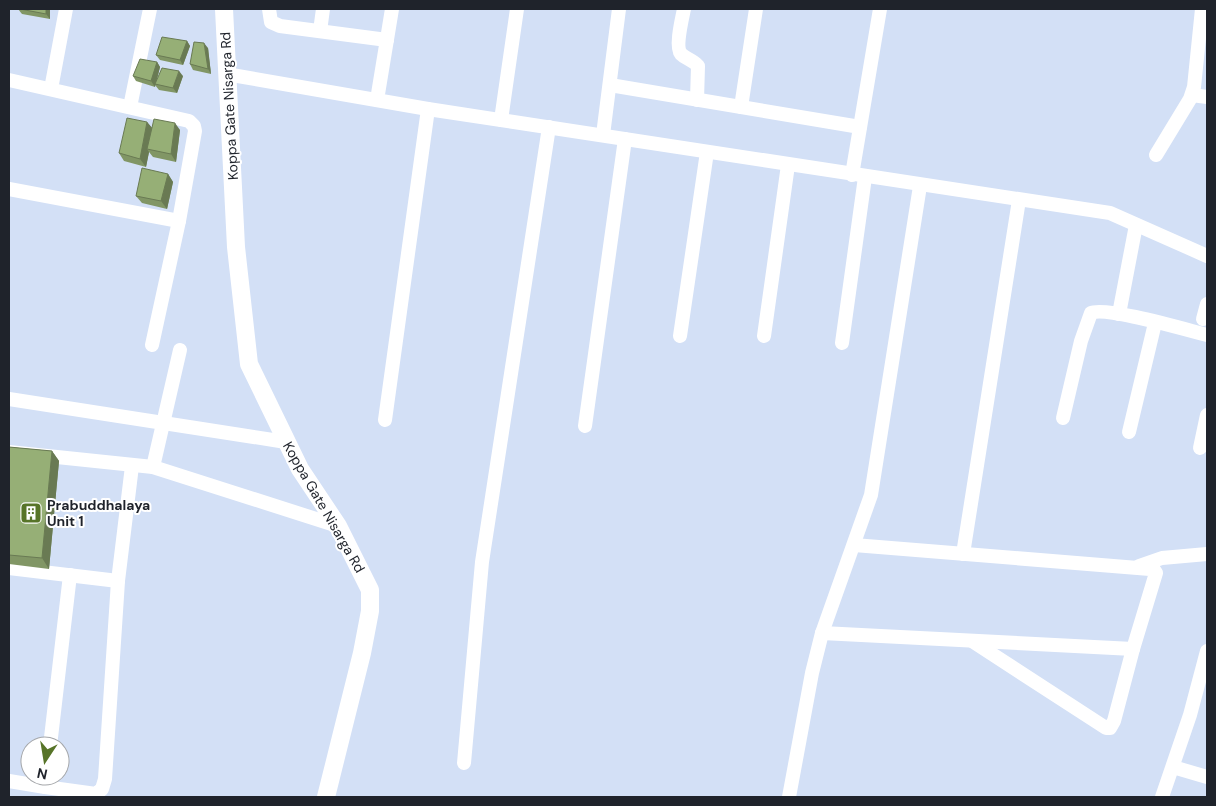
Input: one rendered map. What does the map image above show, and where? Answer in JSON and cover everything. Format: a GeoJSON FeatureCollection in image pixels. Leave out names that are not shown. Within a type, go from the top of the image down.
{"type":"FeatureCollection","features":[{"type":"Feature","properties":{"kind":"street"},"geometry":{"type":"LineString","coordinates":[[51,89],[66,9]]}},
{"type":"Feature","properties":{"kind":"street"},"geometry":{"type":"LineString","coordinates":[[130,107],[150,9]]}},
{"type":"Feature","properties":{"kind":"street","name":"Koppa Gate Nisarga Rd"},"geometry":{"type":"LineString","coordinates":[[224,9],[236,247],[249,364],[302,474],[338,526],[367,582],[370,601],[362,653],[326,797]]}},
{"type":"Feature","properties":{"kind":"street"},"geometry":{"type":"LineString","coordinates":[[269,9],[268,15],[271,22],[280,26],[387,40]]}},
{"type":"Feature","properties":{"kind":"street"},"geometry":{"type":"LineString","coordinates":[[320,31],[323,9]]}},
{"type":"Feature","properties":{"kind":"street"},"geometry":{"type":"LineString","coordinates":[[377,100],[392,9]]}},
{"type":"Feature","properties":{"kind":"street"},"geometry":{"type":"LineString","coordinates":[[501,120],[517,9]]}},
{"type":"Feature","properties":{"kind":"street"},"geometry":{"type":"LineString","coordinates":[[603,135],[620,9]]}},
{"type":"Feature","properties":{"kind":"street"},"geometry":{"type":"LineString","coordinates":[[684,9],[678,47],[682,54],[692,59],[698,66],[697,100]]}},
{"type":"Feature","properties":{"kind":"street"},"geometry":{"type":"LineString","coordinates":[[741,107],[756,9]]}},
{"type":"Feature","properties":{"kind":"street"},"geometry":{"type":"LineString","coordinates":[[842,343],[859,176],[860,127],[880,9]]}},
{"type":"Feature","properties":{"kind":"street"},"geometry":{"type":"LineString","coordinates":[[1156,155],[1192,94],[1202,9]]}},
{"type":"Feature","properties":{"kind":"street"},"geometry":{"type":"LineString","coordinates":[[226,74],[428,109],[920,186],[1110,213],[1207,256]]}},
{"type":"Feature","properties":{"kind":"street"},"geometry":{"type":"LineString","coordinates":[[9,80],[130,107],[189,122],[194,126],[179,221],[152,345]]}},
{"type":"Feature","properties":{"kind":"street"},"geometry":{"type":"LineString","coordinates":[[610,86],[860,127]]}},
{"type":"Feature","properties":{"kind":"street"},"geometry":{"type":"LineString","coordinates":[[1192,94],[1207,97]]}},
{"type":"Feature","properties":{"kind":"street"},"geometry":{"type":"LineString","coordinates":[[385,420],[428,109]]}},
{"type":"Feature","properties":{"kind":"street"},"geometry":{"type":"LineString","coordinates":[[464,763],[482,562],[550,127]]}},
{"type":"Feature","properties":{"kind":"street"},"geometry":{"type":"LineString","coordinates":[[585,426],[625,139]]}},
{"type":"Feature","properties":{"kind":"street"},"geometry":{"type":"LineString","coordinates":[[680,336],[708,152]]}},
{"type":"Feature","properties":{"kind":"street"},"geometry":{"type":"LineString","coordinates":[[764,336],[788,165]]}},
{"type":"Feature","properties":{"kind":"street"},"geometry":{"type":"LineString","coordinates":[[789,797],[812,673],[822,633],[871,495],[920,186]]}},
{"type":"Feature","properties":{"kind":"street"},"geometry":{"type":"LineString","coordinates":[[9,189],[179,221]]}},
{"type":"Feature","properties":{"kind":"street"},"geometry":{"type":"LineString","coordinates":[[963,554],[1018,200]]}},
{"type":"Feature","properties":{"kind":"street"},"geometry":{"type":"LineString","coordinates":[[1119,314],[1136,224]]}},
{"type":"Feature","properties":{"kind":"street"},"geometry":{"type":"LineString","coordinates":[[1204,319],[1207,304]]}},
{"type":"Feature","properties":{"kind":"street"},"geometry":{"type":"LineString","coordinates":[[1063,418],[1081,341],[1091,313],[1096,311],[1119,314],[1207,335]]}},
{"type":"Feature","properties":{"kind":"street"},"geometry":{"type":"LineString","coordinates":[[1129,432],[1155,323]]}},
{"type":"Feature","properties":{"kind":"street"},"geometry":{"type":"LineString","coordinates":[[153,467],[180,350]]}},
{"type":"Feature","properties":{"kind":"street"},"geometry":{"type":"LineString","coordinates":[[9,399],[286,442]]}},
{"type":"Feature","properties":{"kind":"street"},"geometry":{"type":"LineString","coordinates":[[1200,448],[1207,415]]}},
{"type":"Feature","properties":{"kind":"street"},"geometry":{"type":"LineString","coordinates":[[9,452],[153,467],[338,526]]}},
{"type":"Feature","properties":{"kind":"street"},"geometry":{"type":"LineString","coordinates":[[63,786],[96,794],[102,789],[118,581],[132,466]]}},
{"type":"Feature","properties":{"kind":"street"},"geometry":{"type":"LineString","coordinates":[[854,545],[1134,568],[1154,570],[1156,573],[1114,721],[1110,728],[1106,728],[971,641]]}},
{"type":"Feature","properties":{"kind":"street"},"geometry":{"type":"LineString","coordinates":[[1134,568],[1162,558],[1207,554]]}},
{"type":"Feature","properties":{"kind":"street"},"geometry":{"type":"LineString","coordinates":[[9,568],[118,581]]}},
{"type":"Feature","properties":{"kind":"street"},"geometry":{"type":"LineString","coordinates":[[51,736],[70,575]]}},
{"type":"Feature","properties":{"kind":"street"},"geometry":{"type":"LineString","coordinates":[[822,633],[1133,649]]}},
{"type":"Feature","properties":{"kind":"street"},"geometry":{"type":"LineString","coordinates":[[1162,797],[1190,715],[1207,651]]}},
{"type":"Feature","properties":{"kind":"street"},"geometry":{"type":"LineString","coordinates":[[1173,767],[1207,777]]}},
{"type":"Feature","properties":{"kind":"building"},"geometry":{"type":"Polygon","coordinates":[[[20,9],[46,9],[46,14],[20,9]]]}},
{"type":"Feature","properties":{"kind":"building"},"geometry":{"type":"Polygon","coordinates":[[[162,37],[187,41],[180,60],[156,55],[162,37]]]}},
{"type":"Feature","properties":{"kind":"building"},"geometry":{"type":"Polygon","coordinates":[[[194,42],[204,43],[208,69],[190,64],[194,42]]]}},
{"type":"Feature","properties":{"kind":"building"},"geometry":{"type":"Polygon","coordinates":[[[140,59],[157,62],[151,81],[133,76],[140,59]]]}},
{"type":"Feature","properties":{"kind":"building"},"geometry":{"type":"Polygon","coordinates":[[[162,68],[179,71],[173,88],[155,84],[162,68]]]}},
{"type":"Feature","properties":{"kind":"building"},"geometry":{"type":"Polygon","coordinates":[[[127,118],[147,122],[140,159],[119,153],[127,118]]]}},
{"type":"Feature","properties":{"kind":"building"},"geometry":{"type":"Polygon","coordinates":[[[154,119],[175,123],[171,154],[147,149],[154,119]]]}},
{"type":"Feature","properties":{"kind":"building"},"geometry":{"type":"Polygon","coordinates":[[[142,168],[168,174],[161,201],[136,196],[142,168]]]}},
{"type":"Feature","properties":{"kind":"building","name":"Prabuddhalaya Unit 1"},"geometry":{"type":"Polygon","coordinates":[[[9,447],[52,451],[42,558],[9,555],[9,447]]]}},
{"type":"Feature","properties":{"kind":"place","name":"Prabuddhalaya Unit 1"},"geometry":{"type":"Point","coordinates":[31,513]}}]}
